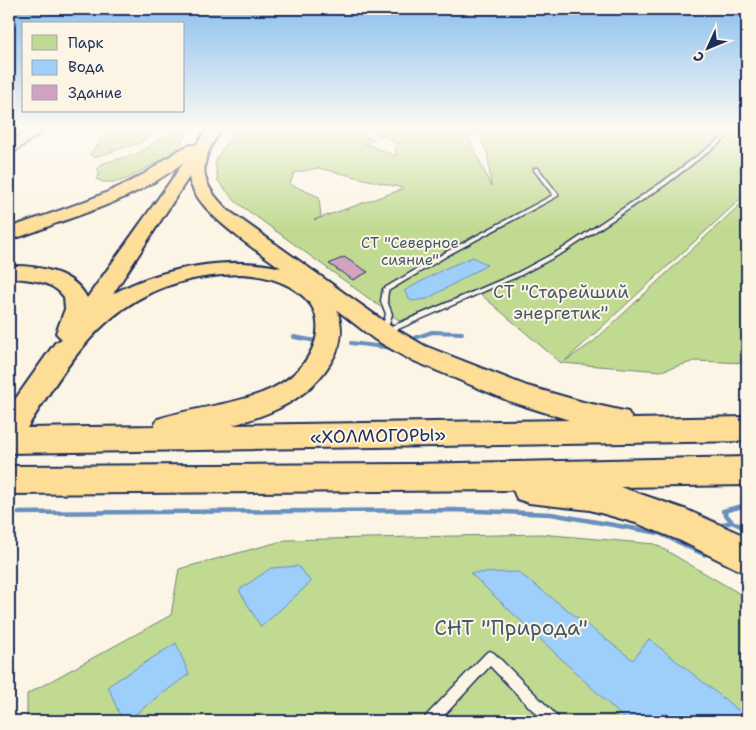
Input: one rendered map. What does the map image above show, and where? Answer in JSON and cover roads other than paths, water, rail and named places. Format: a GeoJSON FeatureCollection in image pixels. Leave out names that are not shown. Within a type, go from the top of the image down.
{"type":"FeatureCollection","features":[{"type":"Feature","properties":{"kind":"highway"},"geometry":{"type":"LineString","coordinates":[[9,234],[94,203],[141,183],[165,170],[174,162]]}},
{"type":"Feature","properties":{"kind":"highway"},"geometry":{"type":"LineString","coordinates":[[9,431],[188,162]]}},
{"type":"Feature","properties":{"kind":"highway"},"geometry":{"type":"LineString","coordinates":[[198,162],[196,170],[199,185],[206,200],[223,215],[383,333],[416,352],[519,394],[583,413],[673,430]]}},
{"type":"Feature","properties":{"kind":"highway"},"geometry":{"type":"LineString","coordinates":[[55,442],[198,422],[236,413],[265,403],[296,386],[315,368],[327,350],[332,330],[326,311],[314,294],[295,280],[275,272],[244,267],[221,268],[160,282],[137,290],[117,301],[101,314],[58,358]]}},
{"type":"Feature","properties":{"kind":"highway"},"geometry":{"type":"LineString","coordinates":[[9,272],[40,275],[57,280],[70,288],[77,306],[58,358]]}},
{"type":"Feature","properties":{"kind":"highway","name":"«ХОЛМОГОРЫ»"},"geometry":{"type":"LineString","coordinates":[[9,442],[747,429]]}},
{"type":"Feature","properties":{"kind":"highway"},"geometry":{"type":"LineString","coordinates":[[9,480],[414,478],[747,471]]}},
{"type":"Feature","properties":{"kind":"highway"},"geometry":{"type":"LineString","coordinates":[[414,478],[597,496],[654,515],[719,541],[747,556]]}},
{"type":"Feature","properties":{"kind":"lane"},"geometry":{"type":"LineString","coordinates":[[383,333],[517,275],[564,250],[663,184],[692,162]]}},
{"type":"Feature","properties":{"kind":"lane"},"geometry":{"type":"LineString","coordinates":[[383,333],[389,314],[384,301],[385,290],[424,265],[509,222],[556,195],[536,169]]}},
{"type":"Feature","properties":{"kind":"lane"},"geometry":{"type":"LineString","coordinates":[[431,721],[490,657],[552,721]]}},
{"type":"Feature","properties":{"kind":"water"},"geometry":{"type":"Polygon","coordinates":[[[473,257],[487,265],[427,299],[411,301],[404,291],[444,269],[473,257]]]}},
{"type":"Feature","properties":{"kind":"water"},"geometry":{"type":"Polygon","coordinates":[[[298,566],[311,582],[261,627],[239,590],[271,568],[298,566]]]}},
{"type":"Feature","properties":{"kind":"water"},"geometry":{"type":"Polygon","coordinates":[[[518,572],[633,660],[649,639],[747,717],[747,721],[627,721],[470,573],[518,572]]]}},
{"type":"Feature","properties":{"kind":"water"},"geometry":{"type":"Polygon","coordinates":[[[176,643],[189,674],[126,721],[122,721],[108,686],[176,643]]]}},
{"type":"Feature","properties":{"kind":"waterway"},"geometry":{"type":"LineString","coordinates":[[415,338],[432,332],[462,333]]}},
{"type":"Feature","properties":{"kind":"waterway"},"geometry":{"type":"LineString","coordinates":[[294,337],[316,341]]}},
{"type":"Feature","properties":{"kind":"waterway"},"geometry":{"type":"LineString","coordinates":[[351,343],[393,348]]}},
{"type":"Feature","properties":{"kind":"waterway"},"geometry":{"type":"LineString","coordinates":[[732,522],[723,511],[747,505]]}},
{"type":"Feature","properties":{"kind":"waterway"},"geometry":{"type":"LineString","coordinates":[[9,513],[453,510],[551,514],[659,533],[689,547]]}},
{"type":"Feature","properties":{"kind":"waterway"},"geometry":{"type":"LineString","coordinates":[[724,524],[732,522]]}},
{"type":"Feature","properties":{"kind":"waterway"},"geometry":{"type":"LineString","coordinates":[[732,522],[747,529]]}},
{"type":"Feature","properties":{"kind":"waterway"},"geometry":{"type":"LineString","coordinates":[[687,546],[705,554]]}},
{"type":"Feature","properties":{"kind":"park label","name":"СТ \"Северное сияние\""},"geometry":{"type":"Point","coordinates":[410,252]}},
{"type":"Feature","properties":{"kind":"park label","name":"СТ \"Старейший энергетик\""},"geometry":{"type":"Point","coordinates":[561,302]}},
{"type":"Feature","properties":{"kind":"park label","name":"СНТ \"Природа\""},"geometry":{"type":"Point","coordinates":[511,628]}}]}
